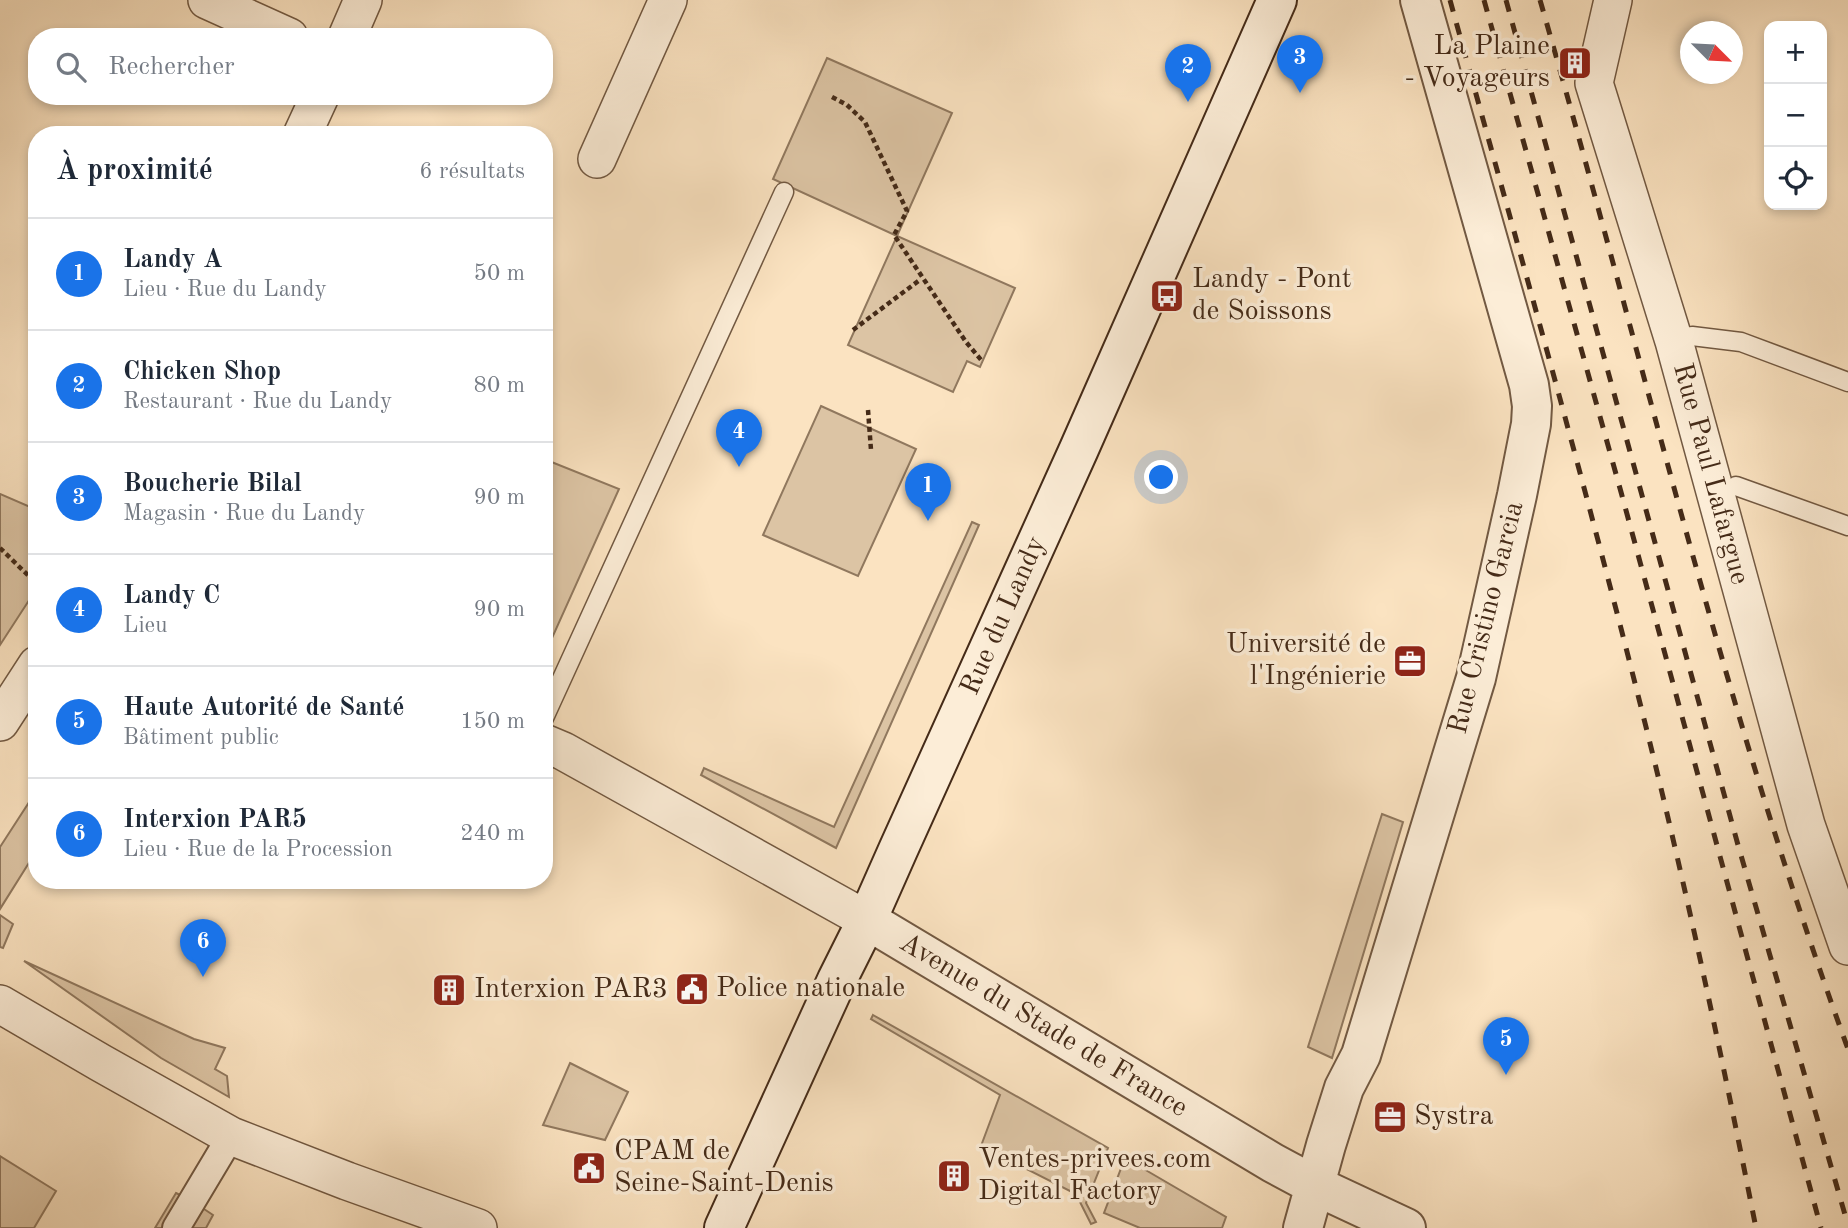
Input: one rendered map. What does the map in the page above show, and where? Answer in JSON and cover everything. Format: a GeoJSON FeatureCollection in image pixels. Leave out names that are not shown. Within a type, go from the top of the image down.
{"type":"FeatureCollection","features":[{"type":"Feature","properties":{"kind":"street"},"geometry":{"type":"LineString","coordinates":[[207,0],[269,28]]}},
{"type":"Feature","properties":{"kind":"street"},"geometry":{"type":"LineString","coordinates":[[350,28],[363,0]]}},
{"type":"Feature","properties":{"kind":"street"},"geometry":{"type":"LineString","coordinates":[[597,159],[668,0]]}},
{"type":"Feature","properties":{"kind":"street","name":"Rue du Landy"},"geometry":{"type":"LineString","coordinates":[[724,1228],[867,920],[1277,0]]}},
{"type":"Feature","properties":{"kind":"street","name":"Rue Cristino Garcia"},"geometry":{"type":"LineString","coordinates":[[1303,1228],[1344,1088],[1361,1055],[1476,678],[1531,424],[1529,385],[1420,0]]}},
{"type":"Feature","properties":{"kind":"street","name":"Rue Paul Lafargue"},"geometry":{"type":"LineString","coordinates":[[1613,0],[1594,83],[1674,341],[1806,825],[1848,946]]}},
{"type":"Feature","properties":{"kind":"street"},"geometry":{"type":"LineString","coordinates":[[306,126],[316,105]]}},
{"type":"Feature","properties":{"kind":"street"},"geometry":{"type":"LineString","coordinates":[[0,722],[28,679]]}},
{"type":"Feature","properties":{"kind":"street"},"geometry":{"type":"LineString","coordinates":[[553,748],[867,920]]}},
{"type":"Feature","properties":{"kind":"street","name":"Avenue du Stade de France"},"geometry":{"type":"LineString","coordinates":[[867,920],[1273,1163],[1406,1228]]}},
{"type":"Feature","properties":{"kind":"street"},"geometry":{"type":"LineString","coordinates":[[0,1004],[231,1136],[478,1228]]}},
{"type":"Feature","properties":{"kind":"street"},"geometry":{"type":"LineString","coordinates":[[176,1228],[231,1136]]}},
{"type":"Feature","properties":{"kind":"lane"},"geometry":{"type":"LineString","coordinates":[[553,698],[784,192]]}},
{"type":"Feature","properties":{"kind":"lane"},"geometry":{"type":"LineString","coordinates":[[1674,341],[1692,336],[1741,342],[1848,382]]}},
{"type":"Feature","properties":{"kind":"lane"},"geometry":{"type":"LineString","coordinates":[[1736,486],[1848,526]]}},
{"type":"Feature","properties":{"kind":"path"},"geometry":{"type":"LineString","coordinates":[[832,97],[847,105],[865,122],[907,211],[894,235],[921,279],[982,361]]}},
{"type":"Feature","properties":{"kind":"path"},"geometry":{"type":"LineString","coordinates":[[853,330],[921,279]]}},
{"type":"Feature","properties":{"kind":"path"},"geometry":{"type":"LineString","coordinates":[[868,410],[871,450]]}},
{"type":"Feature","properties":{"kind":"path"},"geometry":{"type":"LineString","coordinates":[[0,548],[28,575]]}},
{"type":"Feature","properties":{"kind":"shaded area"},"geometry":{"type":"Polygon","coordinates":[[[827,58],[952,113],[897,236],[773,179],[827,58]]]}},
{"type":"Feature","properties":{"kind":"shaded area"},"geometry":{"type":"Polygon","coordinates":[[[897,236],[1015,288],[980,367],[967,361],[953,392],[848,345],[897,236]]]}},
{"type":"Feature","properties":{"kind":"shaded area"},"geometry":{"type":"Polygon","coordinates":[[[821,406],[916,449],[858,576],[763,535],[821,406]]]}},
{"type":"Feature","properties":{"kind":"shaded area"},"geometry":{"type":"Polygon","coordinates":[[[553,463],[619,489],[553,636],[553,463]]]}},
{"type":"Feature","properties":{"kind":"shaded area"},"geometry":{"type":"Polygon","coordinates":[[[0,494],[28,506],[28,602],[0,645],[0,494]]]}},
{"type":"Feature","properties":{"kind":"shaded area"},"geometry":{"type":"Polygon","coordinates":[[[972,522],[979,525],[836,848],[701,775],[704,768],[834,827],[972,522]]]}},
{"type":"Feature","properties":{"kind":"shaded area"},"geometry":{"type":"Polygon","coordinates":[[[28,804],[28,864],[0,909],[0,847],[28,804]]]}},
{"type":"Feature","properties":{"kind":"shaded area"},"geometry":{"type":"Polygon","coordinates":[[[1382,814],[1403,822],[1332,1058],[1308,1047],[1382,814]]]}},
{"type":"Feature","properties":{"kind":"shaded area"},"geometry":{"type":"Polygon","coordinates":[[[0,915],[13,924],[3,948],[0,947],[0,915]]]}},
{"type":"Feature","properties":{"kind":"shaded area"},"geometry":{"type":"Polygon","coordinates":[[[24,961],[194,1039],[225,1048],[215,1069],[227,1076],[229,1097],[161,1058],[24,961]]]}},
{"type":"Feature","properties":{"kind":"shaded area"},"geometry":{"type":"Polygon","coordinates":[[[873,1015],[1108,1148],[1086,1203],[1096,1222],[1091,1224],[1076,1194],[981,1146],[1000,1095],[871,1019],[873,1015]]]}},
{"type":"Feature","properties":{"kind":"shaded area"},"geometry":{"type":"Polygon","coordinates":[[[570,1063],[628,1092],[605,1140],[543,1125],[570,1063]]]}},
{"type":"Feature","properties":{"kind":"shaded area"},"geometry":{"type":"Polygon","coordinates":[[[0,1156],[56,1191],[34,1228],[0,1228],[0,1156]]]}},
{"type":"Feature","properties":{"kind":"shaded area"},"geometry":{"type":"Polygon","coordinates":[[[1125,1158],[1226,1217],[1222,1228],[1140,1228],[1104,1213],[1125,1158]]]}},
{"type":"Feature","properties":{"kind":"shaded area"},"geometry":{"type":"Polygon","coordinates":[[[176,1193],[188,1199],[171,1228],[155,1228],[176,1193]]]}},
{"type":"Feature","properties":{"kind":"shaded area"},"geometry":{"type":"Polygon","coordinates":[[[201,1207],[213,1215],[206,1228],[188,1228],[201,1207]]]}},
{"type":"Feature","properties":{"kind":"railway"},"geometry":{"type":"LineString","coordinates":[[1450,0],[1576,456],[1647,731],[1705,979],[1756,1228]]}},
{"type":"Feature","properties":{"kind":"railway"},"geometry":{"type":"LineString","coordinates":[[1484,0],[1821,1228]]}},
{"type":"Feature","properties":{"kind":"railway"},"geometry":{"type":"LineString","coordinates":[[1506,0],[1738,845],[1848,1225]]}},
{"type":"Feature","properties":{"kind":"railway"},"geometry":{"type":"LineString","coordinates":[[1540,0],[1722,659],[1761,790],[1848,1049]]}},
{"type":"Feature","properties":{"kind":"place","name":"La Plaine - Voyageurs"},"geometry":{"type":"Point","coordinates":[1575,63]}},
{"type":"Feature","properties":{"kind":"place","name":"Boucherie Bilal"},"geometry":{"type":"Point","coordinates":[1300,93]}},
{"type":"Feature","properties":{"kind":"place","name":"Chicken Shop"},"geometry":{"type":"Point","coordinates":[1188,102]}},
{"type":"Feature","properties":{"kind":"place","name":"Landy - Pont de Soissons"},"geometry":{"type":"Point","coordinates":[1167,296]}},
{"type":"Feature","properties":{"kind":"place","name":"Landy C"},"geometry":{"type":"Point","coordinates":[739,467]}},
{"type":"Feature","properties":{"kind":"place","name":"Landy A"},"geometry":{"type":"Point","coordinates":[928,521]}},
{"type":"Feature","properties":{"kind":"place","name":"Université de l'Ingénierie"},"geometry":{"type":"Point","coordinates":[1410,661]}},
{"type":"Feature","properties":{"kind":"place","name":"Interxion PAR5"},"geometry":{"type":"Point","coordinates":[203,977]}},
{"type":"Feature","properties":{"kind":"place","name":"Police nationale"},"geometry":{"type":"Point","coordinates":[692,989]}},
{"type":"Feature","properties":{"kind":"place","name":"Interxion PAR3"},"geometry":{"type":"Point","coordinates":[449,990]}},
{"type":"Feature","properties":{"kind":"place","name":"Haute Autorité de Santé"},"geometry":{"type":"Point","coordinates":[1506,1075]}},
{"type":"Feature","properties":{"kind":"place","name":"Systra"},"geometry":{"type":"Point","coordinates":[1390,1117]}},
{"type":"Feature","properties":{"kind":"place","name":"CPAM de Seine-Saint-Denis"},"geometry":{"type":"Point","coordinates":[589,1168]}},
{"type":"Feature","properties":{"kind":"place","name":"Ventes-privees.com Digital Factory"},"geometry":{"type":"Point","coordinates":[954,1176]}}]}
